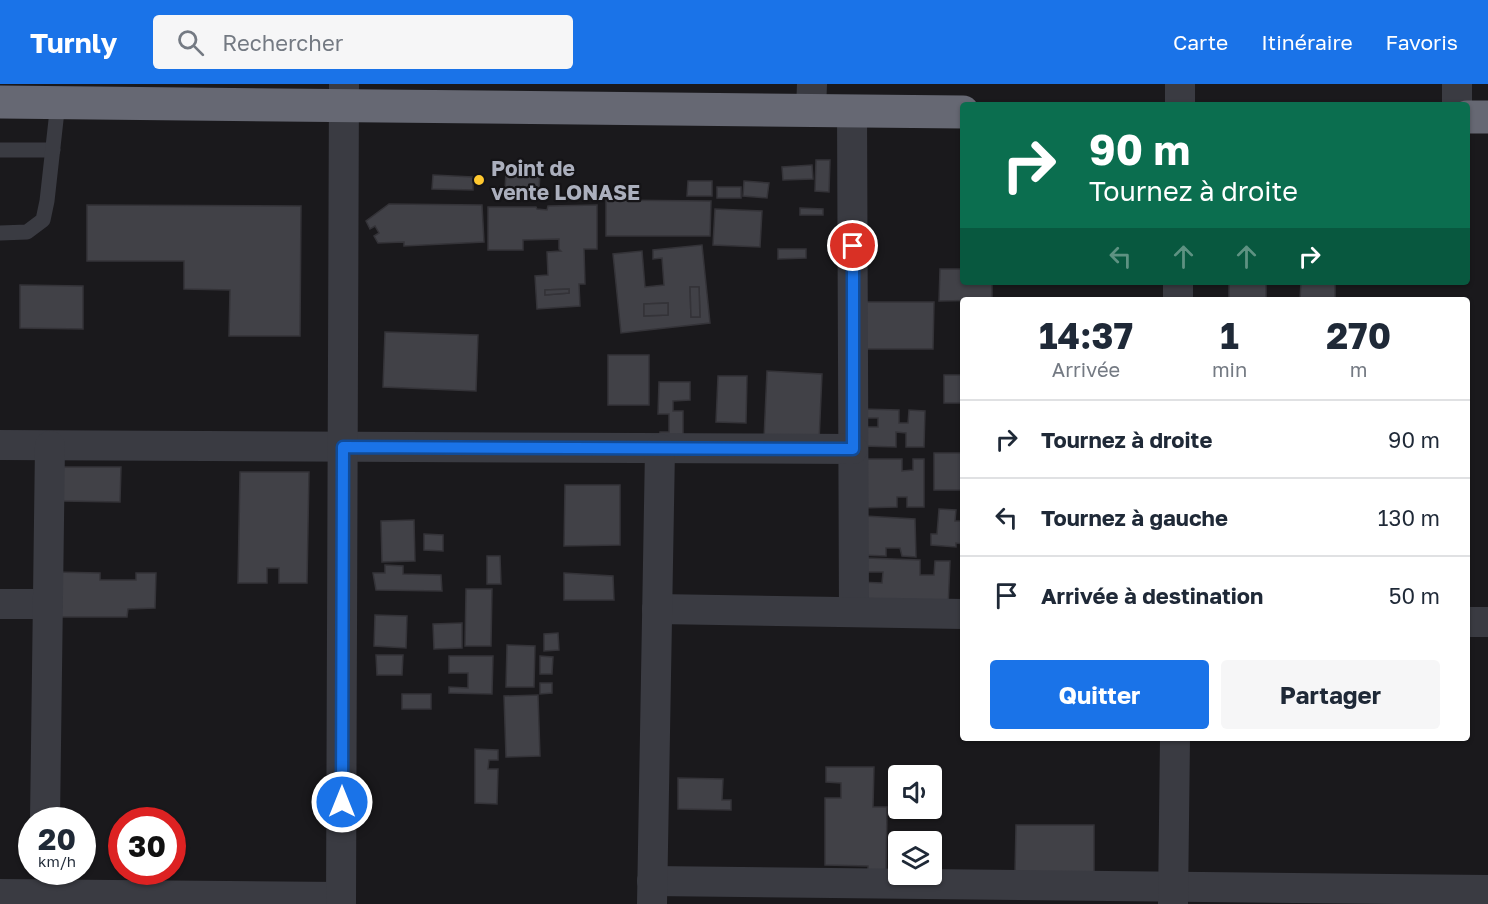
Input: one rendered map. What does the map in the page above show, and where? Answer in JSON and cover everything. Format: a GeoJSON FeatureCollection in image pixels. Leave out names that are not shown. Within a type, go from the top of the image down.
{"type":"FeatureCollection","features":[{"type":"Feature","properties":{"kind":"highway"},"geometry":{"type":"LineString","coordinates":[[0,102],[344,95],[811,97],[852,111],[960,112]]}},
{"type":"Feature","properties":{"kind":"highway"},"geometry":{"type":"LineString","coordinates":[[1470,117],[1488,117]]}},
{"type":"Feature","properties":{"kind":"street"},"geometry":{"type":"LineString","coordinates":[[1180,84],[1180,102]]}},
{"type":"Feature","properties":{"kind":"street"},"geometry":{"type":"LineString","coordinates":[[1457,84],[1457,102]]}},
{"type":"Feature","properties":{"kind":"street"},"geometry":{"type":"LineString","coordinates":[[0,894],[44,890],[341,901],[344,95]]}},
{"type":"Feature","properties":{"kind":"street"},"geometry":{"type":"LineString","coordinates":[[852,111],[854,612]]}},
{"type":"Feature","properties":{"kind":"street"},"geometry":{"type":"LineString","coordinates":[[0,445],[853,449]]}},
{"type":"Feature","properties":{"kind":"street"},"geometry":{"type":"LineString","coordinates":[[45,807],[50,446]]}},
{"type":"Feature","properties":{"kind":"street"},"geometry":{"type":"LineString","coordinates":[[660,448],[652,893],[1173,896],[1488,890]]}},
{"type":"Feature","properties":{"kind":"street"},"geometry":{"type":"LineString","coordinates":[[0,604],[48,604]]}},
{"type":"Feature","properties":{"kind":"street"},"geometry":{"type":"LineString","coordinates":[[657,609],[960,614]]}},
{"type":"Feature","properties":{"kind":"street"},"geometry":{"type":"LineString","coordinates":[[1470,621],[1488,622]]}},
{"type":"Feature","properties":{"kind":"street"},"geometry":{"type":"LineString","coordinates":[[1173,896],[1175,741]]}},
{"type":"Feature","properties":{"kind":"lane"},"geometry":{"type":"LineString","coordinates":[[0,233],[27,232],[43,220],[58,102]]}},
{"type":"Feature","properties":{"kind":"lane"},"geometry":{"type":"LineString","coordinates":[[0,150],[53,150]]}},
{"type":"Feature","properties":{"kind":"building"},"geometry":{"type":"Polygon","coordinates":[[[816,160],[830,160],[829,192],[815,191],[816,160]]]}},
{"type":"Feature","properties":{"kind":"building"},"geometry":{"type":"Polygon","coordinates":[[[812,165],[813,179],[783,180],[782,167],[812,165]]]}},
{"type":"Feature","properties":{"kind":"building"},"geometry":{"type":"Polygon","coordinates":[[[506,171],[540,172],[539,191],[505,190],[506,171]]]}},
{"type":"Feature","properties":{"kind":"building"},"geometry":{"type":"Polygon","coordinates":[[[433,175],[473,177],[473,190],[432,189],[433,175]]]}},
{"type":"Feature","properties":{"kind":"building"},"geometry":{"type":"Polygon","coordinates":[[[688,181],[712,181],[712,196],[687,196],[688,181]]]}},
{"type":"Feature","properties":{"kind":"building"},"geometry":{"type":"Polygon","coordinates":[[[744,181],[769,183],[767,198],[743,196],[744,181]]]}},
{"type":"Feature","properties":{"kind":"building"},"geometry":{"type":"Polygon","coordinates":[[[717,187],[741,187],[741,198],[717,198],[717,187]]]}},
{"type":"Feature","properties":{"kind":"building"},"geometry":{"type":"Polygon","coordinates":[[[606,200],[711,201],[710,236],[606,236],[606,200]]]}},
{"type":"Feature","properties":{"kind":"building"},"geometry":{"type":"Polygon","coordinates":[[[389,204],[482,205],[484,242],[404,246],[404,242],[378,243],[374,236],[379,233],[375,226],[370,229],[366,221],[389,204]]]}},
{"type":"Feature","properties":{"kind":"building"},"geometry":{"type":"Polygon","coordinates":[[[87,205],[301,206],[300,336],[229,336],[230,290],[184,289],[184,261],[87,261],[87,205]]]}},
{"type":"Feature","properties":{"kind":"building"},"geometry":{"type":"Polygon","coordinates":[[[597,205],[597,249],[584,249],[585,284],[579,284],[580,306],[537,309],[535,276],[548,275],[547,252],[561,251],[559,239],[523,240],[523,250],[488,250],[488,207],[536,207],[547,210],[548,206],[597,205]],[[569,289],[545,290],[545,295],[569,293],[569,289]]]}},
{"type":"Feature","properties":{"kind":"building"},"geometry":{"type":"Polygon","coordinates":[[[800,208],[823,209],[823,215],[800,215],[800,208]]]}},
{"type":"Feature","properties":{"kind":"building"},"geometry":{"type":"Polygon","coordinates":[[[715,209],[762,211],[760,247],[713,245],[715,209]]]}},
{"type":"Feature","properties":{"kind":"building"},"geometry":{"type":"Polygon","coordinates":[[[841,238],[842,260],[833,260],[831,239],[841,238]]]}},
{"type":"Feature","properties":{"kind":"building"},"geometry":{"type":"Polygon","coordinates":[[[702,245],[710,323],[621,333],[613,254],[642,251],[645,287],[664,285],[662,258],[653,259],[653,250],[702,245]],[[690,287],[691,317],[700,317],[699,287],[690,287]],[[668,303],[644,304],[644,316],[668,315],[668,303]]]}},
{"type":"Feature","properties":{"kind":"building"},"geometry":{"type":"Polygon","coordinates":[[[778,249],[806,249],[806,258],[778,259],[778,249]]]}},
{"type":"Feature","properties":{"kind":"building"},"geometry":{"type":"Polygon","coordinates":[[[940,269],[960,269],[960,285],[992,285],[992,297],[960,297],[960,301],[939,301],[940,269]]]}},
{"type":"Feature","properties":{"kind":"building"},"geometry":{"type":"Polygon","coordinates":[[[20,285],[83,286],[83,329],[20,328],[20,285]]]}},
{"type":"Feature","properties":{"kind":"building"},"geometry":{"type":"Polygon","coordinates":[[[1229,285],[1266,285],[1266,297],[1229,297],[1229,285]]]}},
{"type":"Feature","properties":{"kind":"building"},"geometry":{"type":"Polygon","coordinates":[[[1301,285],[1335,285],[1335,297],[1300,297],[1301,285]]]}},
{"type":"Feature","properties":{"kind":"building"},"geometry":{"type":"Polygon","coordinates":[[[690,287],[699,287],[700,317],[691,317],[690,287]]]}},
{"type":"Feature","properties":{"kind":"building"},"geometry":{"type":"Polygon","coordinates":[[[569,289],[569,293],[545,295],[545,290],[569,289]]]}},
{"type":"Feature","properties":{"kind":"building"},"geometry":{"type":"Polygon","coordinates":[[[860,302],[934,302],[933,349],[859,349],[860,302]]]}},
{"type":"Feature","properties":{"kind":"building"},"geometry":{"type":"Polygon","coordinates":[[[668,303],[668,315],[644,316],[644,304],[668,303]]]}},
{"type":"Feature","properties":{"kind":"building"},"geometry":{"type":"Polygon","coordinates":[[[385,332],[478,335],[476,391],[383,387],[385,332]]]}},
{"type":"Feature","properties":{"kind":"building"},"geometry":{"type":"Polygon","coordinates":[[[608,355],[649,355],[649,405],[608,405],[608,355]]]}},
{"type":"Feature","properties":{"kind":"building"},"geometry":{"type":"Polygon","coordinates":[[[767,371],[822,374],[819,442],[764,439],[767,371]]]}},
{"type":"Feature","properties":{"kind":"building"},"geometry":{"type":"Polygon","coordinates":[[[944,375],[960,375],[960,403],[944,403],[944,375]]]}},
{"type":"Feature","properties":{"kind":"building"},"geometry":{"type":"Polygon","coordinates":[[[718,376],[747,376],[746,423],[716,422],[718,376]]]}},
{"type":"Feature","properties":{"kind":"building"},"geometry":{"type":"Polygon","coordinates":[[[659,382],[690,382],[690,400],[673,401],[673,411],[683,411],[683,438],[659,445],[660,432],[669,432],[669,414],[658,414],[659,382]]]}},
{"type":"Feature","properties":{"kind":"building"},"geometry":{"type":"Polygon","coordinates":[[[863,409],[899,410],[899,423],[908,423],[909,410],[925,411],[924,447],[906,447],[906,433],[896,432],[896,447],[862,446],[863,427],[878,427],[878,418],[863,418],[863,409]]]}},
{"type":"Feature","properties":{"kind":"building"},"geometry":{"type":"Polygon","coordinates":[[[934,453],[960,453],[960,490],[934,490],[934,453]]]}},
{"type":"Feature","properties":{"kind":"building"},"geometry":{"type":"Polygon","coordinates":[[[861,459],[902,459],[902,471],[913,470],[913,459],[924,459],[924,507],[907,507],[907,497],[897,497],[897,507],[861,508],[861,459]]]}},
{"type":"Feature","properties":{"kind":"building"},"geometry":{"type":"Polygon","coordinates":[[[61,467],[121,467],[120,502],[61,501],[61,467]]]}},
{"type":"Feature","properties":{"kind":"building"},"geometry":{"type":"Polygon","coordinates":[[[240,472],[309,472],[307,583],[279,583],[279,568],[267,568],[267,583],[238,583],[240,472]]]}},
{"type":"Feature","properties":{"kind":"building"},"geometry":{"type":"Polygon","coordinates":[[[565,485],[620,485],[620,545],[564,546],[565,485]]]}},
{"type":"Feature","properties":{"kind":"building"},"geometry":{"type":"Polygon","coordinates":[[[939,509],[956,510],[955,521],[960,521],[960,544],[956,543],[956,547],[931,545],[931,534],[937,534],[939,509]]]}},
{"type":"Feature","properties":{"kind":"building"},"geometry":{"type":"Polygon","coordinates":[[[865,516],[915,519],[916,557],[902,556],[900,548],[886,548],[886,556],[861,555],[865,516]]]}},
{"type":"Feature","properties":{"kind":"building"},"geometry":{"type":"Polygon","coordinates":[[[414,520],[415,561],[382,562],[381,521],[414,520]]]}},
{"type":"Feature","properties":{"kind":"building"},"geometry":{"type":"Polygon","coordinates":[[[424,534],[443,535],[443,551],[424,550],[424,534]]]}},
{"type":"Feature","properties":{"kind":"building"},"geometry":{"type":"Polygon","coordinates":[[[487,556],[500,556],[501,584],[487,584],[487,556]]]}},
{"type":"Feature","properties":{"kind":"building"},"geometry":{"type":"Polygon","coordinates":[[[867,558],[920,560],[920,575],[934,575],[935,561],[950,561],[948,609],[863,606],[860,582],[882,583],[883,572],[867,572],[867,558]]]}},
{"type":"Feature","properties":{"kind":"building"},"geometry":{"type":"Polygon","coordinates":[[[385,565],[403,566],[403,574],[441,575],[442,591],[376,590],[373,573],[385,573],[385,565]]]}},
{"type":"Feature","properties":{"kind":"building"},"geometry":{"type":"Polygon","coordinates":[[[54,572],[100,573],[100,580],[136,580],[136,573],[156,573],[155,608],[128,609],[127,617],[54,617],[54,572]]]}},
{"type":"Feature","properties":{"kind":"building"},"geometry":{"type":"Polygon","coordinates":[[[564,573],[613,576],[614,600],[564,600],[564,573]]]}},
{"type":"Feature","properties":{"kind":"building"},"geometry":{"type":"Polygon","coordinates":[[[466,589],[492,589],[491,646],[465,646],[466,589]]]}},
{"type":"Feature","properties":{"kind":"building"},"geometry":{"type":"Polygon","coordinates":[[[375,615],[407,616],[406,648],[374,646],[375,615]]]}},
{"type":"Feature","properties":{"kind":"building"},"geometry":{"type":"Polygon","coordinates":[[[462,623],[462,648],[434,649],[433,624],[462,623]]]}},
{"type":"Feature","properties":{"kind":"building"},"geometry":{"type":"Polygon","coordinates":[[[558,633],[559,650],[544,651],[544,634],[558,633]]]}},
{"type":"Feature","properties":{"kind":"building"},"geometry":{"type":"Polygon","coordinates":[[[507,645],[535,646],[534,687],[506,687],[507,645]]]}},
{"type":"Feature","properties":{"kind":"building"},"geometry":{"type":"Polygon","coordinates":[[[376,655],[403,655],[402,675],[377,675],[376,655]]]}},
{"type":"Feature","properties":{"kind":"building"},"geometry":{"type":"Polygon","coordinates":[[[449,656],[493,656],[492,694],[449,693],[449,687],[468,688],[468,673],[449,673],[449,656]]]}},
{"type":"Feature","properties":{"kind":"building"},"geometry":{"type":"Polygon","coordinates":[[[540,656],[553,657],[552,674],[540,674],[540,656]]]}},
{"type":"Feature","properties":{"kind":"building"},"geometry":{"type":"Polygon","coordinates":[[[540,683],[552,683],[552,693],[540,694],[540,683]]]}},
{"type":"Feature","properties":{"kind":"building"},"geometry":{"type":"Polygon","coordinates":[[[402,694],[431,694],[431,709],[402,709],[402,694]]]}},
{"type":"Feature","properties":{"kind":"building"},"geometry":{"type":"Polygon","coordinates":[[[538,695],[540,756],[506,757],[504,696],[538,695]]]}},
{"type":"Feature","properties":{"kind":"building"},"geometry":{"type":"Polygon","coordinates":[[[475,749],[498,750],[498,760],[489,760],[488,769],[498,769],[497,804],[475,803],[475,749]]]}},
{"type":"Feature","properties":{"kind":"building"},"geometry":{"type":"Polygon","coordinates":[[[826,767],[874,767],[873,807],[887,807],[886,876],[868,876],[868,866],[825,865],[825,798],[841,798],[841,783],[826,782],[826,767]]]}},
{"type":"Feature","properties":{"kind":"building"},"geometry":{"type":"Polygon","coordinates":[[[678,778],[723,779],[722,800],[731,800],[731,810],[678,809],[678,778]]]}},
{"type":"Feature","properties":{"kind":"building"},"geometry":{"type":"Polygon","coordinates":[[[1016,825],[1094,825],[1094,873],[1015,873],[1016,825]]]}},
{"type":"Feature","properties":{"kind":"place","name":"Point de vente LONASE"},"geometry":{"type":"Point","coordinates":[479,180]}},
{"type":"Feature","properties":{"kind":"route"},"geometry":{"type":"LineString","coordinates":[[342,802],[343,447],[853,449],[853,246]]}}]}
